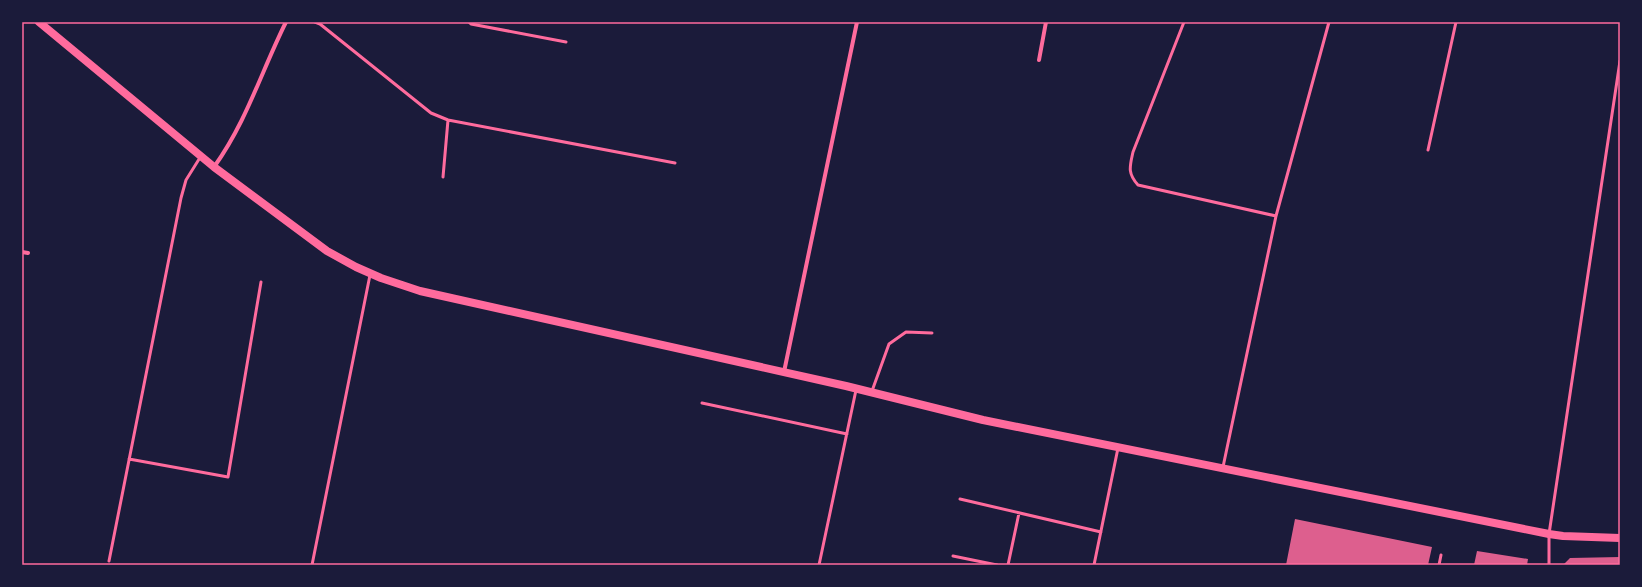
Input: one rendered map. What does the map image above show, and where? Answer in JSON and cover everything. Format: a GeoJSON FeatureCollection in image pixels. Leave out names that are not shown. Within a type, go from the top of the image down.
{"type":"FeatureCollection","features":[{"type":"Feature","properties":{"kind":"main road"},"geometry":{"type":"LineString","coordinates":[[39,22],[214,167],[327,251],[370,273],[420,292],[784,372],[983,420],[1118,448],[1549,534],[1563,536],[1620,538]]}},
{"type":"Feature","properties":{"kind":"street"},"geometry":{"type":"LineString","coordinates":[[214,167],[230,144],[247,112],[286,22]]}},
{"type":"Feature","properties":{"kind":"street"},"geometry":{"type":"LineString","coordinates":[[784,372],[857,22]]}},
{"type":"Feature","properties":{"kind":"street"},"geometry":{"type":"LineString","coordinates":[[1039,60],[1046,22]]}},
{"type":"Feature","properties":{"kind":"street"},"geometry":{"type":"LineString","coordinates":[[22,252],[28,253]]}},
{"type":"Feature","properties":{"kind":"lane"},"geometry":{"type":"LineString","coordinates":[[315,22],[320,24],[431,113],[448,120],[675,163]]}},
{"type":"Feature","properties":{"kind":"lane"},"geometry":{"type":"LineString","coordinates":[[469,22],[472,24],[566,42]]}},
{"type":"Feature","properties":{"kind":"lane"},"geometry":{"type":"LineString","coordinates":[[1184,22],[1133,152],[1130,168],[1132,178],[1138,185],[1276,216]]}},
{"type":"Feature","properties":{"kind":"lane"},"geometry":{"type":"LineString","coordinates":[[1223,469],[1276,216],[1329,22]]}},
{"type":"Feature","properties":{"kind":"lane"},"geometry":{"type":"LineString","coordinates":[[1428,150],[1456,22]]}},
{"type":"Feature","properties":{"kind":"lane"},"geometry":{"type":"LineString","coordinates":[[1549,565],[1549,534],[1620,61]]}},
{"type":"Feature","properties":{"kind":"lane"},"geometry":{"type":"LineString","coordinates":[[443,177],[448,120]]}},
{"type":"Feature","properties":{"kind":"lane"},"geometry":{"type":"LineString","coordinates":[[109,561],[181,198],[186,180],[201,156]]}},
{"type":"Feature","properties":{"kind":"lane"},"geometry":{"type":"LineString","coordinates":[[312,565],[370,273]]}},
{"type":"Feature","properties":{"kind":"lane"},"geometry":{"type":"LineString","coordinates":[[129,458],[228,477],[261,282]]}},
{"type":"Feature","properties":{"kind":"lane"},"geometry":{"type":"LineString","coordinates":[[871,392],[889,344],[906,332],[932,333]]}},
{"type":"Feature","properties":{"kind":"lane"},"geometry":{"type":"LineString","coordinates":[[819,565],[857,389]]}},
{"type":"Feature","properties":{"kind":"lane"},"geometry":{"type":"LineString","coordinates":[[702,403],[847,434]]}},
{"type":"Feature","properties":{"kind":"lane"},"geometry":{"type":"LineString","coordinates":[[1094,565],[1118,448]]}},
{"type":"Feature","properties":{"kind":"lane"},"geometry":{"type":"LineString","coordinates":[[960,499],[1101,532]]}},
{"type":"Feature","properties":{"kind":"lane"},"geometry":{"type":"LineString","coordinates":[[1008,565],[1020,513]]}},
{"type":"Feature","properties":{"kind":"lane"},"geometry":{"type":"LineString","coordinates":[[1439,565],[1441,555]]}},
{"type":"Feature","properties":{"kind":"lane"},"geometry":{"type":"LineString","coordinates":[[953,556],[997,565]]}},
{"type":"Feature","properties":{"kind":"building"},"geometry":{"type":"Polygon","coordinates":[[[1295,519],[1432,547],[1428,565],[1286,565],[1295,519]]]}},
{"type":"Feature","properties":{"kind":"building"},"geometry":{"type":"Polygon","coordinates":[[[1477,551],[1528,559],[1527,565],[1474,565],[1477,551]]]}},
{"type":"Feature","properties":{"kind":"building"},"geometry":{"type":"Polygon","coordinates":[[[1620,557],[1620,565],[1563,565],[1570,558],[1620,557]]]}}]}
